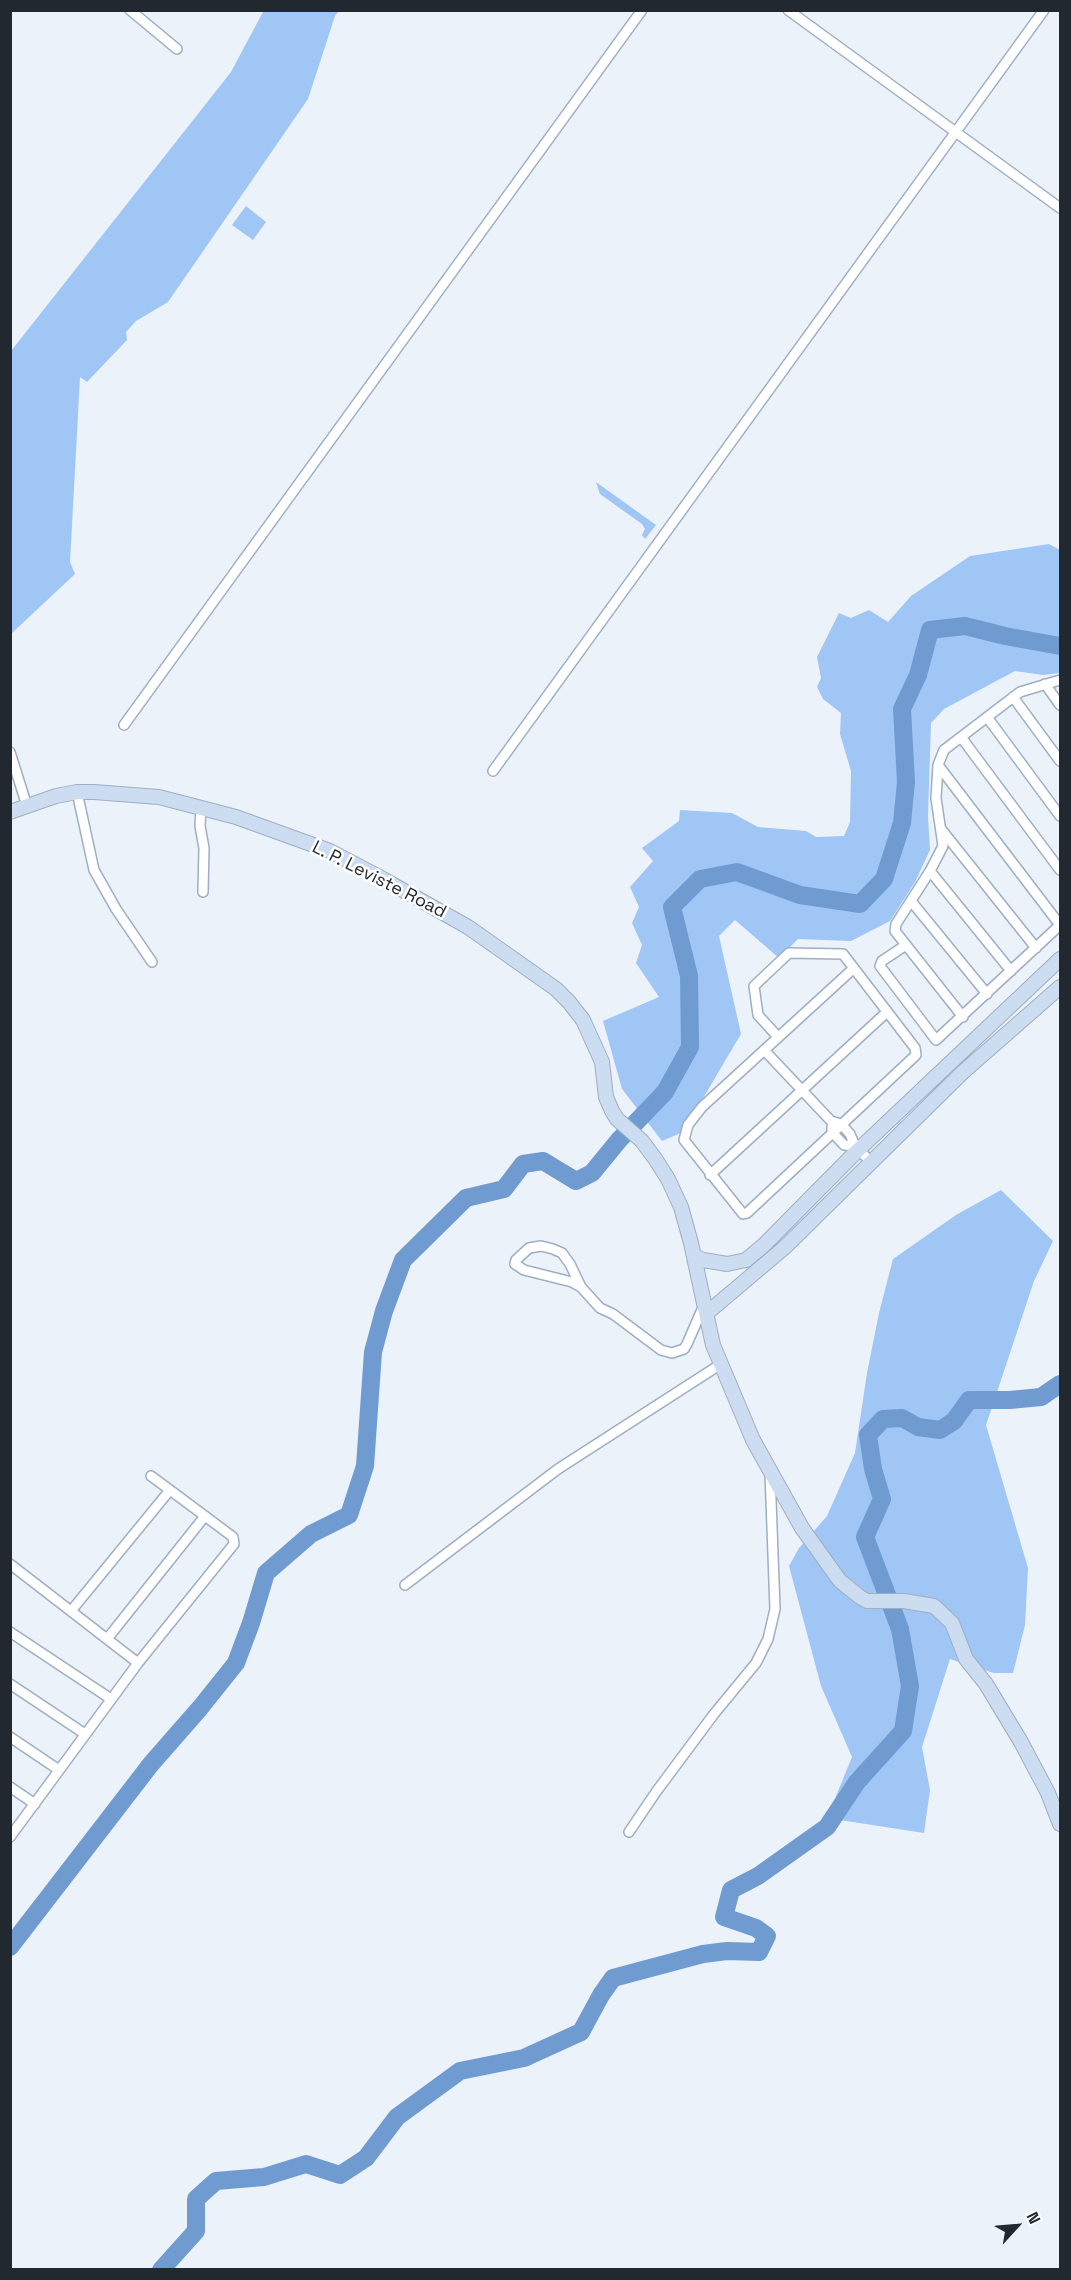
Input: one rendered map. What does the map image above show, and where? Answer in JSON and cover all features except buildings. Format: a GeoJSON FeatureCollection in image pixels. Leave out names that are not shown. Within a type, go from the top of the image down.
{"type":"FeatureCollection","features":[{"type":"Feature","properties":{"kind":"main road","name":"L. P. Leviste Road"},"geometry":{"type":"LineString","coordinates":[[10,812],[56,796],[77,792],[159,797],[236,817],[330,851],[357,865],[468,927],[556,989],[576,1011],[590,1034],[602,1062],[606,1097],[612,1111],[617,1119],[642,1141],[668,1179],[681,1207],[714,1345],[721,1364],[753,1440],[802,1528],[840,1581],[867,1600],[904,1601],[934,1606],[952,1623],[966,1659],[986,1684],[1021,1742],[1048,1793],[1060,1824]]}},
{"type":"Feature","properties":{"kind":"main road"},"geometry":{"type":"LineString","coordinates":[[694,1256],[727,1264],[746,1260],[764,1245],[857,1148],[1060,959]]}},
{"type":"Feature","properties":{"kind":"main road"},"geometry":{"type":"LineString","coordinates":[[706,1308],[756,1273],[784,1248],[963,1072],[1060,987]]}},
{"type":"Feature","properties":{"kind":"main road"},"geometry":{"type":"LineString","coordinates":[[746,1260],[756,1273]]}},
{"type":"Feature","properties":{"kind":"street"},"geometry":{"type":"LineString","coordinates":[[130,10],[177,50]]}},
{"type":"Feature","properties":{"kind":"street"},"geometry":{"type":"LineString","coordinates":[[124,725],[642,10]]}},
{"type":"Feature","properties":{"kind":"street"},"geometry":{"type":"LineString","coordinates":[[788,10],[1060,208]]}},
{"type":"Feature","properties":{"kind":"street"},"geometry":{"type":"LineString","coordinates":[[493,771],[1044,10]]}},
{"type":"Feature","properties":{"kind":"street"},"geometry":{"type":"LineString","coordinates":[[963,1017],[897,934],[895,927],[943,846],[936,798],[938,765],[944,750],[1020,692],[1060,680]]}},
{"type":"Feature","properties":{"kind":"street"},"geometry":{"type":"LineString","coordinates":[[1045,684],[1060,705]]}},
{"type":"Feature","properties":{"kind":"street"},"geometry":{"type":"LineString","coordinates":[[1013,697],[1060,761]]}},
{"type":"Feature","properties":{"kind":"street"},"geometry":{"type":"LineString","coordinates":[[987,717],[1060,816]]}},
{"type":"Feature","properties":{"kind":"street"},"geometry":{"type":"LineString","coordinates":[[961,737],[1060,870]]}},
{"type":"Feature","properties":{"kind":"street"},"geometry":{"type":"LineString","coordinates":[[10,752],[27,806]]}},
{"type":"Feature","properties":{"kind":"street"},"geometry":{"type":"LineString","coordinates":[[906,945],[882,962],[880,966],[936,1040],[940,1039],[1060,925],[938,765]]}},
{"type":"Feature","properties":{"kind":"street"},"geometry":{"type":"LineString","coordinates":[[77,792],[94,870],[116,909],[152,962]]}},
{"type":"Feature","properties":{"kind":"street"},"geometry":{"type":"LineString","coordinates":[[201,807],[200,826],[204,848],[203,892]]}},
{"type":"Feature","properties":{"kind":"street"},"geometry":{"type":"LineString","coordinates":[[940,827],[1036,948]]}},
{"type":"Feature","properties":{"kind":"street"},"geometry":{"type":"LineString","coordinates":[[930,871],[1011,971]]}},
{"type":"Feature","properties":{"kind":"street"},"geometry":{"type":"LineString","coordinates":[[911,901],[987,994]]}},
{"type":"Feature","properties":{"kind":"street"},"geometry":{"type":"LineString","coordinates":[[778,1037],[758,1015],[754,986],[789,953],[843,954],[854,968],[887,1012],[915,1048],[916,1055],[836,1123],[832,1132],[745,1214],[739,1212],[684,1140],[688,1125],[702,1107],[854,968]]}},
{"type":"Feature","properties":{"kind":"street"},"geometry":{"type":"LineString","coordinates":[[710,1175],[887,1012]]}},
{"type":"Feature","properties":{"kind":"street"},"geometry":{"type":"LineString","coordinates":[[764,1050],[802,1090],[850,1134],[857,1148],[872,1162]]}},
{"type":"Feature","properties":{"kind":"street"},"geometry":{"type":"LineString","coordinates":[[832,1132],[844,1145],[857,1148]]}},
{"type":"Feature","properties":{"kind":"street"},"geometry":{"type":"LineString","coordinates":[[581,1287],[572,1282],[524,1270],[515,1264],[516,1260],[529,1248],[541,1246],[562,1253],[581,1287],[600,1308],[613,1314],[661,1350],[672,1353],[684,1349],[706,1308]]}},
{"type":"Feature","properties":{"kind":"street"},"geometry":{"type":"LineString","coordinates":[[405,1585],[558,1469],[721,1364]]}},
{"type":"Feature","properties":{"kind":"street"},"geometry":{"type":"LineString","coordinates":[[630,1832],[656,1792],[714,1714],[756,1664],[768,1639],[775,1609],[770,1471]]}},
{"type":"Feature","properties":{"kind":"street"},"geometry":{"type":"LineString","coordinates":[[10,1837],[138,1663],[234,1544],[233,1537],[151,1476]]}},
{"type":"Feature","properties":{"kind":"street"},"geometry":{"type":"LineString","coordinates":[[71,1611],[170,1490]]}},
{"type":"Feature","properties":{"kind":"street"},"geometry":{"type":"LineString","coordinates":[[107,1639],[205,1516]]}},
{"type":"Feature","properties":{"kind":"street"},"geometry":{"type":"LineString","coordinates":[[10,1564],[138,1663]]}},
{"type":"Feature","properties":{"kind":"street"},"geometry":{"type":"LineString","coordinates":[[10,1632],[111,1699]]}},
{"type":"Feature","properties":{"kind":"street"},"geometry":{"type":"LineString","coordinates":[[10,1684],[85,1734]]}},
{"type":"Feature","properties":{"kind":"street"},"geometry":{"type":"LineString","coordinates":[[10,1737],[59,1770]]}},
{"type":"Feature","properties":{"kind":"street"},"geometry":{"type":"LineString","coordinates":[[10,1787],[35,1804]]}},
{"type":"Feature","properties":{"kind":"shaded area"},"geometry":{"type":"Polygon","coordinates":[[[264,10],[339,11],[335,16],[308,99],[168,302],[136,321],[126,332],[127,340],[87,382],[80,377],[70,562],[75,574],[11,634],[11,351],[231,72],[264,10]]]}},
{"type":"Feature","properties":{"kind":"shaded area"},"geometry":{"type":"Polygon","coordinates":[[[246,206],[266,222],[253,240],[232,225],[246,206]]]}},
{"type":"Feature","properties":{"kind":"shaded area"},"geometry":{"type":"Polygon","coordinates":[[[596,482],[656,525],[645,539],[642,535],[645,529],[642,524],[600,494],[596,482]]]}},
{"type":"Feature","properties":{"kind":"shaded area"},"geometry":{"type":"Polygon","coordinates":[[[1049,544],[1060,550],[1060,673],[1043,675],[1015,671],[944,709],[931,723],[928,817],[930,850],[915,882],[890,921],[851,941],[798,939],[779,958],[735,920],[719,936],[741,1034],[683,1132],[662,1141],[622,1089],[603,1021],[659,997],[636,963],[642,945],[632,923],[639,907],[630,887],[653,861],[642,848],[679,821],[680,810],[732,813],[758,827],[806,831],[816,837],[844,836],[850,822],[851,771],[840,734],[841,713],[823,699],[817,687],[821,678],[817,657],[839,613],[851,618],[869,610],[888,622],[911,596],[970,556],[1049,544]]]}},
{"type":"Feature","properties":{"kind":"shaded area"},"geometry":{"type":"Polygon","coordinates":[[[1001,1190],[1053,1241],[1034,1281],[986,1425],[1028,1568],[1025,1625],[1013,1673],[994,1673],[950,1659],[922,1747],[930,1790],[924,1833],[827,1818],[852,1757],[821,1686],[789,1566],[799,1548],[827,1516],[855,1453],[867,1373],[893,1259],[956,1215],[1001,1190]]]}},
{"type":"Feature","properties":{"kind":"waterway"},"geometry":{"type":"LineString","coordinates":[[10,1947],[151,1764],[236,1663],[266,1573],[311,1534],[349,1515],[365,1466],[373,1352],[384,1311],[403,1260],[466,1198],[504,1189],[523,1164],[543,1161],[576,1181],[592,1173],[619,1140],[665,1092],[690,1047],[689,976],[672,907],[700,879],[737,872],[800,895],[860,904],[884,879],[902,823],[906,782],[902,709],[918,675],[930,630],[965,626],[1060,646]]}},
{"type":"Feature","properties":{"kind":"waterway"},"geometry":{"type":"LineString","coordinates":[[161,2270],[196,2231],[196,2199],[216,2181],[264,2177],[306,2164],[340,2175],[366,2158],[397,2117],[460,2071],[524,2058],[581,2032],[613,1978],[703,1954],[727,1951],[759,1952],[767,1936],[756,1928],[724,1917],[731,1890],[758,1876],[827,1827],[857,1782],[903,1731],[910,1686],[900,1629],[865,1537],[882,1499],[873,1469],[868,1435],[883,1419],[902,1418],[918,1427],[940,1430],[954,1421],[969,1400],[1041,1397],[1060,1384]]}}]}
